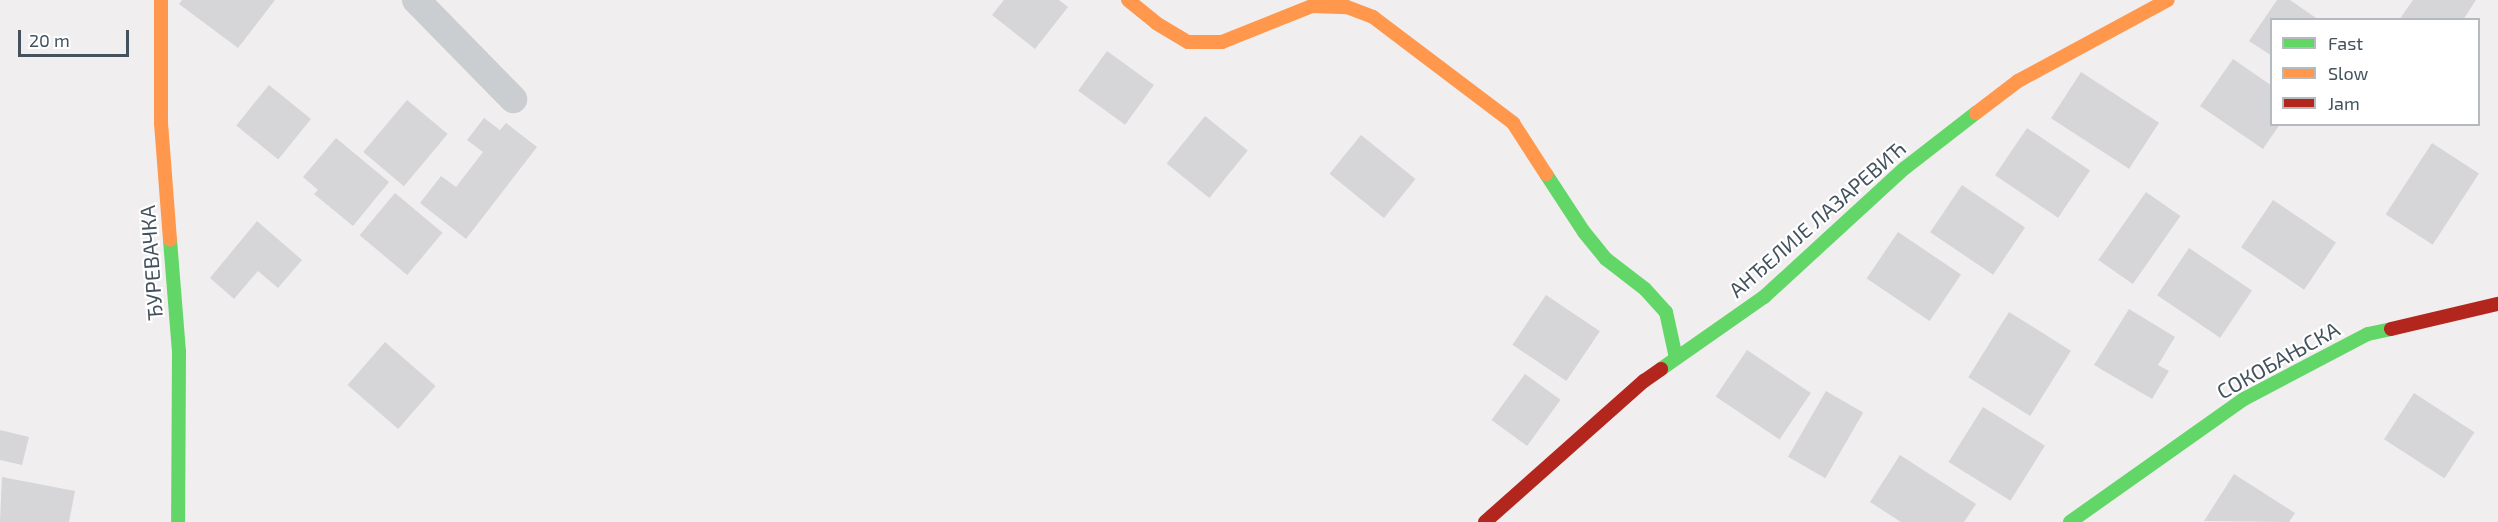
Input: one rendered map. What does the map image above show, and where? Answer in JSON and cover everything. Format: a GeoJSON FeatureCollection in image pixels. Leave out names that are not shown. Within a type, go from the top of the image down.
{"type":"FeatureCollection","features":[{"type":"Feature","properties":{"kind":"street","name":"ЂУРЕВАЧКА"},"geometry":{"type":"LineString","coordinates":[[161,0],[161,123],[179,351],[178,522]]}},
{"type":"Feature","properties":{"kind":"street"},"geometry":{"type":"LineString","coordinates":[[416,0],[513,99]]}},
{"type":"Feature","properties":{"kind":"street"},"geometry":{"type":"LineString","coordinates":[[1128,0],[1156,23],[1188,42],[1222,42],[1312,6],[1347,7],[1373,17],[1513,123],[1589,238],[1606,259],[1645,289],[1666,312],[1676,358]]}},
{"type":"Feature","properties":{"kind":"street","name":"АНЂЕЛИЈЕ ЛАЗАРЕВИЋ"},"geometry":{"type":"LineString","coordinates":[[1485,522],[1644,381],[1764,297],[1905,168],[2018,81],[2168,0]]}},
{"type":"Feature","properties":{"kind":"street","name":"СОКОБАЊСКА"},"geometry":{"type":"LineString","coordinates":[[2070,522],[2244,399],[2368,334],[2498,304]]}},
{"type":"Feature","properties":{"kind":"building"},"geometry":{"type":"Polygon","coordinates":[[[182,0],[275,0],[238,48],[179,4],[182,0]]]}},
{"type":"Feature","properties":{"kind":"building"},"geometry":{"type":"Polygon","coordinates":[[[1004,0],[1059,0],[1068,7],[1035,49],[992,15],[1004,0]]]}},
{"type":"Feature","properties":{"kind":"building"},"geometry":{"type":"Polygon","coordinates":[[[2277,0],[2290,0],[2316,18],[2270,18],[2270,55],[2249,41],[2277,0]]]}},
{"type":"Feature","properties":{"kind":"building"},"geometry":{"type":"Polygon","coordinates":[[[2413,0],[2476,0],[2464,18],[2401,17],[2413,0]]]}},
{"type":"Feature","properties":{"kind":"building"},"geometry":{"type":"Polygon","coordinates":[[[1107,51],[1154,85],[1125,125],[1078,91],[1107,51]]]}},
{"type":"Feature","properties":{"kind":"building"},"geometry":{"type":"Polygon","coordinates":[[[2233,59],[2270,85],[2270,126],[2279,126],[2263,149],[2200,106],[2233,59]]]}},
{"type":"Feature","properties":{"kind":"building"},"geometry":{"type":"Polygon","coordinates":[[[2081,72],[2159,123],[2129,169],[2051,118],[2081,72]]]}},
{"type":"Feature","properties":{"kind":"building"},"geometry":{"type":"Polygon","coordinates":[[[269,85],[311,119],[278,159],[236,125],[269,85]]]}},
{"type":"Feature","properties":{"kind":"building"},"geometry":{"type":"Polygon","coordinates":[[[407,100],[448,134],[404,186],[363,152],[407,100]]]}},
{"type":"Feature","properties":{"kind":"building"},"geometry":{"type":"Polygon","coordinates":[[[1205,116],[1248,151],[1209,198],[1167,163],[1205,116]]]}},
{"type":"Feature","properties":{"kind":"building"},"geometry":{"type":"Polygon","coordinates":[[[484,118],[500,130],[506,123],[537,147],[466,239],[420,203],[441,176],[456,187],[483,152],[467,140],[484,118]]]}},
{"type":"Feature","properties":{"kind":"building"},"geometry":{"type":"Polygon","coordinates":[[[2027,128],[2090,170],[2058,218],[1995,175],[2027,128]]]}},
{"type":"Feature","properties":{"kind":"building"},"geometry":{"type":"Polygon","coordinates":[[[1361,135],[1415,179],[1384,218],[1330,174],[1361,135]]]}},
{"type":"Feature","properties":{"kind":"building"},"geometry":{"type":"Polygon","coordinates":[[[336,138],[389,182],[353,226],[314,194],[318,190],[303,177],[336,138]]]}},
{"type":"Feature","properties":{"kind":"building"},"geometry":{"type":"Polygon","coordinates":[[[2432,143],[2479,173],[2433,245],[2386,214],[2432,143]]]}},
{"type":"Feature","properties":{"kind":"building"},"geometry":{"type":"Polygon","coordinates":[[[1962,185],[2025,227],[1993,275],[1930,232],[1962,185]]]}},
{"type":"Feature","properties":{"kind":"building"},"geometry":{"type":"Polygon","coordinates":[[[2146,192],[2180,216],[2133,284],[2098,260],[2146,192]]]}},
{"type":"Feature","properties":{"kind":"building"},"geometry":{"type":"Polygon","coordinates":[[[395,193],[442,233],[407,275],[360,235],[395,193]]]}},
{"type":"Feature","properties":{"kind":"building"},"geometry":{"type":"Polygon","coordinates":[[[2273,200],[2336,242],[2304,290],[2241,247],[2273,200]]]}},
{"type":"Feature","properties":{"kind":"building"},"geometry":{"type":"Polygon","coordinates":[[[257,221],[302,260],[278,288],[258,271],[234,299],[210,278],[257,221]]]}},
{"type":"Feature","properties":{"kind":"building"},"geometry":{"type":"Polygon","coordinates":[[[1898,232],[1961,274],[1930,321],[1867,278],[1898,232]]]}},
{"type":"Feature","properties":{"kind":"building"},"geometry":{"type":"Polygon","coordinates":[[[2189,248],[2252,290],[2220,338],[2157,295],[2189,248]]]}},
{"type":"Feature","properties":{"kind":"building"},"geometry":{"type":"Polygon","coordinates":[[[1546,295],[1600,331],[1566,381],[1512,345],[1546,295]]]}},
{"type":"Feature","properties":{"kind":"building"},"geometry":{"type":"Polygon","coordinates":[[[2129,309],[2175,337],[2158,365],[2169,371],[2152,399],[2094,365],[2129,309]]]}},
{"type":"Feature","properties":{"kind":"building"},"geometry":{"type":"Polygon","coordinates":[[[2009,312],[2071,351],[2030,416],[1968,377],[2009,312]]]}},
{"type":"Feature","properties":{"kind":"building"},"geometry":{"type":"Polygon","coordinates":[[[385,342],[436,386],[398,429],[348,385],[385,342]]]}},
{"type":"Feature","properties":{"kind":"building"},"geometry":{"type":"Polygon","coordinates":[[[1747,350],[1811,393],[1780,439],[1716,396],[1747,350]]]}},
{"type":"Feature","properties":{"kind":"building"},"geometry":{"type":"Polygon","coordinates":[[[1525,374],[1561,400],[1527,446],[1491,420],[1525,374]]]}},
{"type":"Feature","properties":{"kind":"building"},"geometry":{"type":"Polygon","coordinates":[[[1826,391],[1863,412],[1825,478],[1788,457],[1826,391]]]}},
{"type":"Feature","properties":{"kind":"building"},"geometry":{"type":"Polygon","coordinates":[[[2414,393],[2474,432],[2444,478],[2384,439],[2414,393]]]}},
{"type":"Feature","properties":{"kind":"building"},"geometry":{"type":"Polygon","coordinates":[[[1983,407],[2045,446],[2010,501],[1949,462],[1983,407]]]}},
{"type":"Feature","properties":{"kind":"building"},"geometry":{"type":"Polygon","coordinates":[[[0,430],[29,437],[22,465],[0,460],[0,430]]]}},
{"type":"Feature","properties":{"kind":"building"},"geometry":{"type":"Polygon","coordinates":[[[1900,455],[1976,504],[1964,522],[1901,522],[1870,502],[1900,455]]]}},
{"type":"Feature","properties":{"kind":"building"},"geometry":{"type":"Polygon","coordinates":[[[2234,474],[2295,513],[2289,522],[2204,521],[2234,474]]]}},
{"type":"Feature","properties":{"kind":"building"},"geometry":{"type":"Polygon","coordinates":[[[2,477],[75,491],[69,522],[0,522],[2,477]]]}},
{"type":"Feature","properties":{"kind":"traffic: fast"},"geometry":{"type":"LineString","coordinates":[[1661,369],[1764,297],[1905,168],[1976,113]]}},
{"type":"Feature","properties":{"kind":"traffic: fast"},"geometry":{"type":"LineString","coordinates":[[1546,174],[1584,232],[1606,259],[1645,289],[1666,312],[1676,358]]}},
{"type":"Feature","properties":{"kind":"traffic: fast"},"geometry":{"type":"LineString","coordinates":[[170,240],[179,351],[178,522]]}},
{"type":"Feature","properties":{"kind":"traffic: fast"},"geometry":{"type":"LineString","coordinates":[[2070,522],[2244,399],[2368,334],[2391,329]]}},
{"type":"Feature","properties":{"kind":"traffic: slow"},"geometry":{"type":"LineString","coordinates":[[161,0],[161,123],[170,240]]}},
{"type":"Feature","properties":{"kind":"traffic: slow"},"geometry":{"type":"LineString","coordinates":[[1128,0],[1156,23],[1188,42],[1222,42],[1312,6],[1347,7],[1373,17],[1513,123],[1546,174]]}},
{"type":"Feature","properties":{"kind":"traffic: slow"},"geometry":{"type":"LineString","coordinates":[[1976,113],[2018,81],[2168,0]]}},
{"type":"Feature","properties":{"kind":"traffic: jam"},"geometry":{"type":"LineString","coordinates":[[2391,329],[2498,304]]}},
{"type":"Feature","properties":{"kind":"traffic: jam"},"geometry":{"type":"LineString","coordinates":[[1485,522],[1644,381],[1661,369]]}}]}
